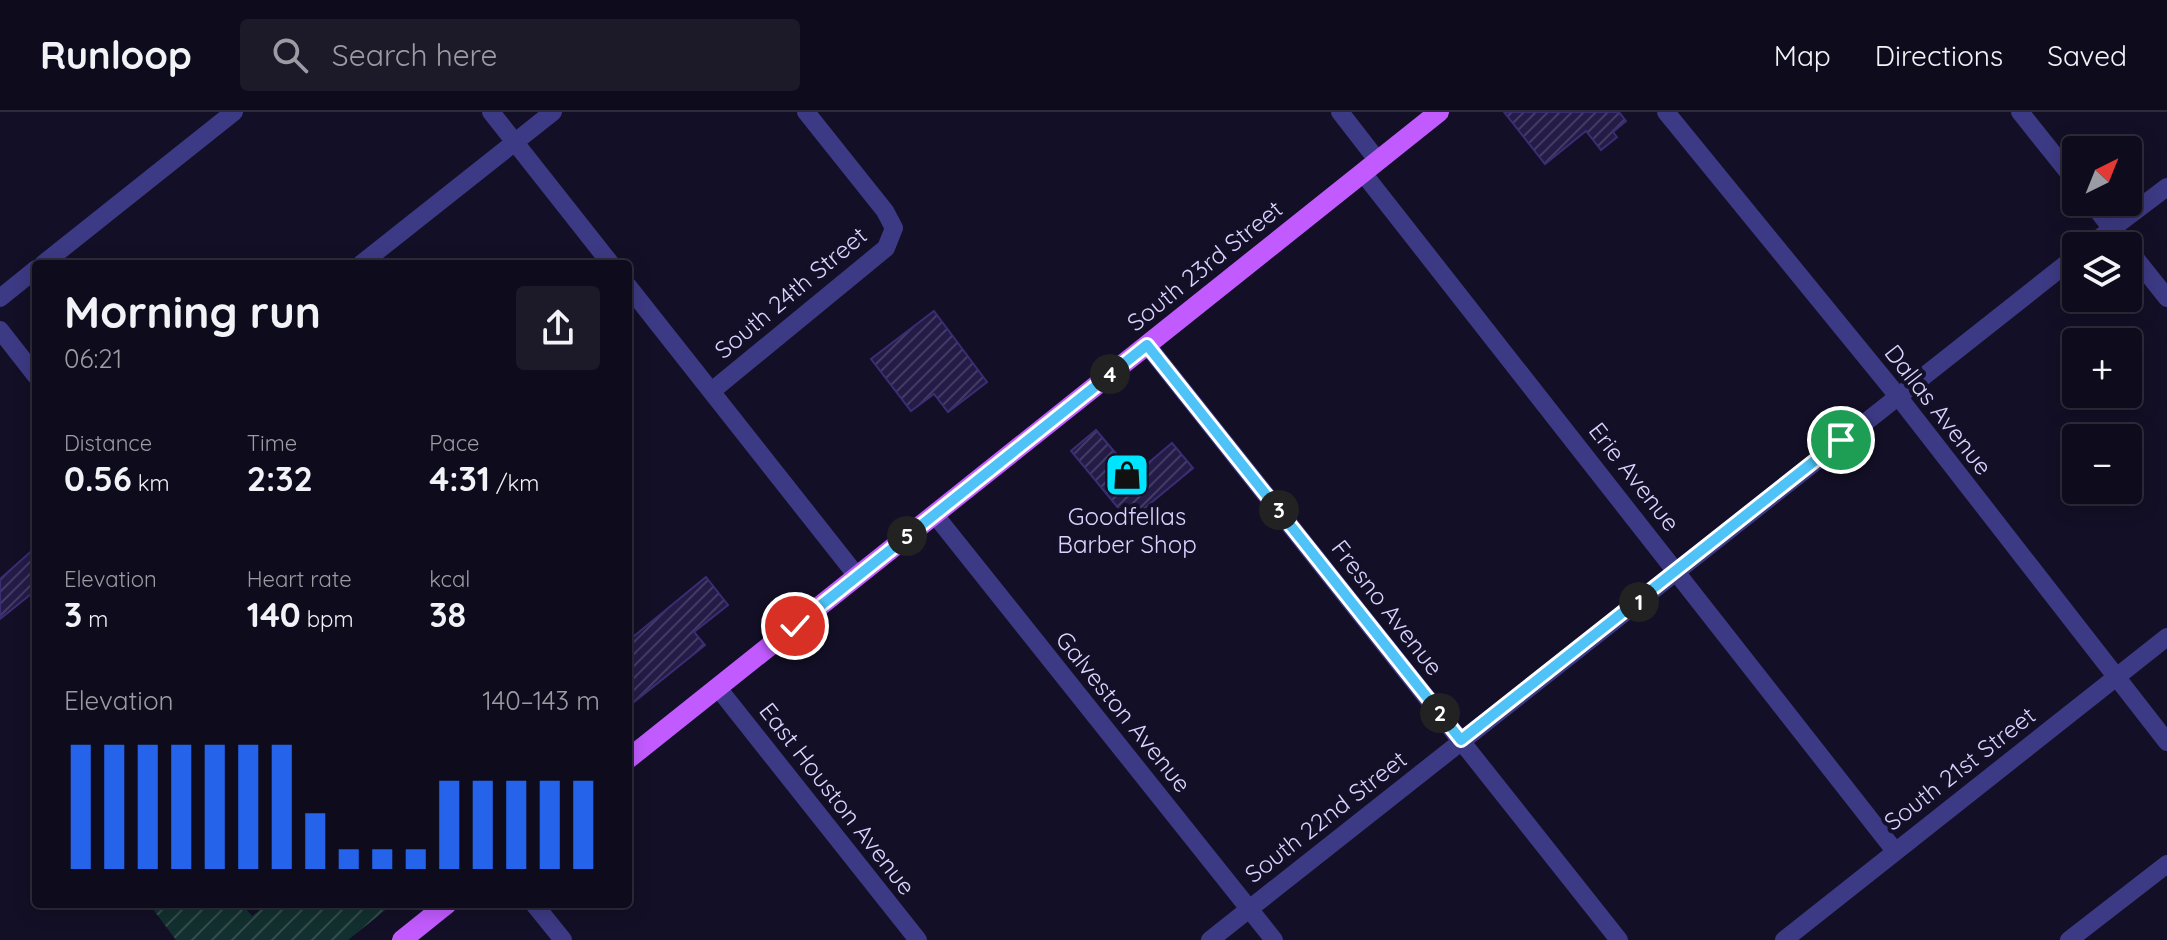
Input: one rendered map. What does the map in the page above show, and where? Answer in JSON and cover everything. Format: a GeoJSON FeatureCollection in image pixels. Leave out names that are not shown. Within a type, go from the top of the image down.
{"type":"FeatureCollection","features":[{"type":"Feature","properties":{"kind":"main road","name":"South 23rd Street"},"geometry":{"type":"LineString","coordinates":[[632,756],[1439,112]]}},
{"type":"Feature","properties":{"kind":"main road"},"geometry":{"type":"LineString","coordinates":[[402,940],[442,908]]}},
{"type":"Feature","properties":{"kind":"street"},"geometry":{"type":"LineString","coordinates":[[48,260],[234,112]]}},
{"type":"Feature","properties":{"kind":"street"},"geometry":{"type":"LineString","coordinates":[[491,112],[608,260]]}},
{"type":"Feature","properties":{"kind":"street"},"geometry":{"type":"LineString","coordinates":[[366,260],[553,112]]}},
{"type":"Feature","properties":{"kind":"street","name":"South 24th Street"},"geometry":{"type":"LineString","coordinates":[[713,390],[886,248],[894,228],[885,211],[806,112]]}},
{"type":"Feature","properties":{"kind":"street","name":"Erie Avenue"},"geometry":{"type":"LineString","coordinates":[[1340,112],[1370,167],[1895,851]]}},
{"type":"Feature","properties":{"kind":"street","name":"Dallas Avenue"},"geometry":{"type":"LineString","coordinates":[[1666,112],[1897,395],[2167,742]]}},
{"type":"Feature","properties":{"kind":"street"},"geometry":{"type":"LineString","coordinates":[[2020,112],[2062,164]]}},
{"type":"Feature","properties":{"kind":"street"},"geometry":{"type":"LineString","coordinates":[[2108,232],[2167,187]]}},
{"type":"Feature","properties":{"kind":"street"},"geometry":{"type":"LineString","coordinates":[[2102,216],[2114,232]]}},
{"type":"Feature","properties":{"kind":"street"},"geometry":{"type":"LineString","coordinates":[[2142,266],[2167,298]]}},
{"type":"Feature","properties":{"kind":"street","name":"South 22nd Street"},"geometry":{"type":"LineString","coordinates":[[1210,940],[2062,267]]}},
{"type":"Feature","properties":{"kind":"street"},"geometry":{"type":"LineString","coordinates":[[0,298],[32,272]]}},
{"type":"Feature","properties":{"kind":"street"},"geometry":{"type":"LineString","coordinates":[[632,294],[713,390],[857,576]]}},
{"type":"Feature","properties":{"kind":"street"},"geometry":{"type":"LineString","coordinates":[[0,330],[32,371]]}},
{"type":"Feature","properties":{"kind":"street","name":"Fresno Avenue"},"geometry":{"type":"LineString","coordinates":[[1147,345],[1619,940]]}},
{"type":"Feature","properties":{"kind":"street","name":"Galveston Avenue"},"geometry":{"type":"LineString","coordinates":[[935,515],[1274,940]]}},
{"type":"Feature","properties":{"kind":"street","name":"South 21st Street"},"geometry":{"type":"LineString","coordinates":[[1784,940],[2167,637]]}},
{"type":"Feature","properties":{"kind":"street","name":"East Houston Avenue"},"geometry":{"type":"LineString","coordinates":[[718,688],[918,940]]}},
{"type":"Feature","properties":{"kind":"street"},"geometry":{"type":"LineString","coordinates":[[2069,940],[2167,864]]}},
{"type":"Feature","properties":{"kind":"street"},"geometry":{"type":"LineString","coordinates":[[537,908],[563,940]]}},
{"type":"Feature","properties":{"kind":"green space"},"geometry":{"type":"Polygon","coordinates":[[[152,908],[245,908],[252,916],[263,908],[388,908],[348,940],[176,940],[152,908]]]}},
{"type":"Feature","properties":{"kind":"building"},"geometry":{"type":"Polygon","coordinates":[[[1504,112],[1619,112],[1626,121],[1613,132],[1617,137],[1601,150],[1586,131],[1545,164],[1504,112]]]}},
{"type":"Feature","properties":{"kind":"building"},"geometry":{"type":"Polygon","coordinates":[[[934,311],[987,382],[948,412],[934,394],[911,411],[871,359],[934,311]]]}},
{"type":"Feature","properties":{"kind":"building"},"geometry":{"type":"Polygon","coordinates":[[[1096,430],[1134,475],[1172,443],[1193,468],[1129,521],[1071,451],[1096,430]]]}},
{"type":"Feature","properties":{"kind":"building"},"geometry":{"type":"Polygon","coordinates":[[[32,551],[32,593],[0,619],[0,579],[32,551]]]}},
{"type":"Feature","properties":{"kind":"building"},"geometry":{"type":"Polygon","coordinates":[[[706,577],[728,605],[694,632],[705,645],[632,704],[632,638],[706,577]]]}},
{"type":"Feature","properties":{"kind":"place","name":"Goodfellas Barber Shop"},"geometry":{"type":"Point","coordinates":[1127,475]}},
{"type":"Feature","properties":{"kind":"route"},"geometry":{"type":"LineString","coordinates":[[795,626],[1147,345],[1461,740],[1678,572],[1841,440]]}}]}
